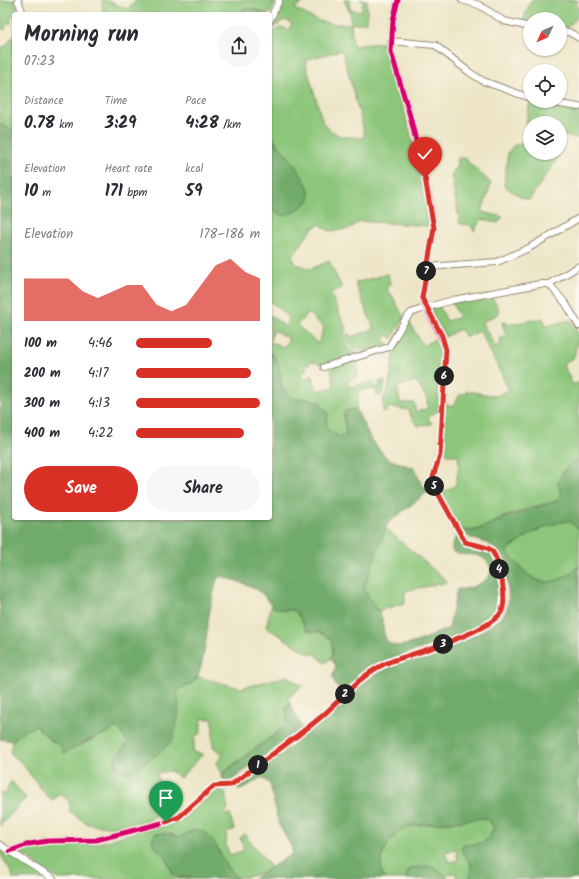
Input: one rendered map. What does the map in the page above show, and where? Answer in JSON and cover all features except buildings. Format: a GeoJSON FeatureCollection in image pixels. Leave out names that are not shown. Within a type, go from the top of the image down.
{"type":"FeatureCollection","features":[{"type":"Feature","properties":{"kind":"street"},"geometry":{"type":"LineString","coordinates":[[18,0],[22,12]]}},
{"type":"Feature","properties":{"kind":"street"},"geometry":{"type":"LineString","coordinates":[[272,16],[279,0]]}},
{"type":"Feature","properties":{"kind":"street"},"geometry":{"type":"LineString","coordinates":[[10,851],[29,844],[48,841],[96,840],[179,817],[214,786],[231,785],[267,758],[321,716],[369,674],[391,661],[430,650],[494,620],[501,613],[504,606],[503,586],[496,558],[489,548],[465,542],[437,492],[433,477],[440,455],[446,350],[442,336],[425,308],[422,298],[434,228],[430,198],[410,116],[391,52],[393,20],[398,0]]}},
{"type":"Feature","properties":{"kind":"street"},"geometry":{"type":"LineString","coordinates":[[462,0],[479,5],[504,21],[523,25]]}},
{"type":"Feature","properties":{"kind":"street"},"geometry":{"type":"LineString","coordinates":[[479,5],[485,0]]}},
{"type":"Feature","properties":{"kind":"street"},"geometry":{"type":"LineString","coordinates":[[567,32],[579,38]]}},
{"type":"Feature","properties":{"kind":"street"},"geometry":{"type":"LineString","coordinates":[[391,41],[435,45],[483,81],[523,95]]}},
{"type":"Feature","properties":{"kind":"street"},"geometry":{"type":"LineString","coordinates":[[567,105],[579,107]]}},
{"type":"Feature","properties":{"kind":"street"},"geometry":{"type":"LineString","coordinates":[[427,267],[497,262],[529,248],[579,218]]}},
{"type":"Feature","properties":{"kind":"street"},"geometry":{"type":"LineString","coordinates":[[324,367],[389,347],[405,320],[411,313],[425,308],[503,290],[549,284],[579,266]]}},
{"type":"Feature","properties":{"kind":"street"},"geometry":{"type":"LineString","coordinates":[[549,284],[566,304],[579,326]]}},
{"type":"Feature","properties":{"kind":"street"},"geometry":{"type":"LineString","coordinates":[[0,845],[53,879]]}},
{"type":"Feature","properties":{"kind":"green space"},"geometry":{"type":"Polygon","coordinates":[[[0,0],[14,0],[19,12],[12,12],[11,23],[5,25],[6,29],[0,29],[0,0]]]}},
{"type":"Feature","properties":{"kind":"green space"},"geometry":{"type":"Polygon","coordinates":[[[102,0],[106,0],[127,9],[137,0],[276,0],[271,12],[263,12],[250,8],[242,10],[240,12],[103,12],[102,0]]]}},
{"type":"Feature","properties":{"kind":"green space"},"geometry":{"type":"Polygon","coordinates":[[[281,0],[308,0],[294,8],[327,23],[351,24],[353,46],[386,42],[390,66],[414,149],[424,195],[428,226],[360,221],[349,229],[329,231],[320,224],[313,228],[292,256],[296,264],[311,269],[329,261],[342,288],[330,293],[346,328],[346,343],[358,354],[322,364],[312,361],[305,367],[307,369],[302,374],[307,379],[312,374],[317,391],[334,387],[331,369],[333,366],[357,358],[358,377],[347,381],[349,387],[373,382],[374,387],[380,386],[379,382],[385,380],[383,393],[379,396],[376,395],[377,390],[366,389],[359,392],[356,409],[347,410],[343,415],[346,434],[340,437],[331,432],[326,426],[328,413],[311,399],[295,399],[281,387],[272,355],[272,343],[284,347],[289,339],[274,330],[272,336],[272,316],[286,327],[288,317],[272,303],[272,208],[293,213],[310,200],[309,188],[272,138],[272,34],[281,27],[289,30],[292,23],[284,20],[272,29],[281,0]],[[342,50],[306,60],[306,65],[323,123],[331,131],[340,136],[364,138],[363,127],[342,50]],[[308,313],[297,325],[318,344],[324,328],[308,313]]]}},
{"type":"Feature","properties":{"kind":"green space"},"geometry":{"type":"Polygon","coordinates":[[[344,0],[350,0],[350,10],[361,11],[363,0],[367,0],[367,22],[351,24],[350,13],[344,0]]]}},
{"type":"Feature","properties":{"kind":"green space"},"geometry":{"type":"Polygon","coordinates":[[[531,0],[578,0],[576,5],[579,7],[579,16],[568,27],[567,12],[526,12],[531,0]]]}},
{"type":"Feature","properties":{"kind":"green space"},"geometry":{"type":"Polygon","coordinates":[[[250,8],[262,12],[240,12],[242,10],[250,8]]]}},
{"type":"Feature","properties":{"kind":"green space"},"geometry":{"type":"Polygon","coordinates":[[[12,38],[12,130],[0,124],[0,48],[6,46],[12,38]]]}},
{"type":"Feature","properties":{"kind":"green space"},"geometry":{"type":"Polygon","coordinates":[[[567,106],[579,108],[579,138],[567,136],[567,116],[527,116],[529,108],[567,108],[567,106]]]}},
{"type":"Feature","properties":{"kind":"green space"},"geometry":{"type":"Polygon","coordinates":[[[0,124],[12,130],[12,520],[272,520],[272,354],[277,360],[281,387],[295,399],[311,399],[320,403],[328,413],[326,426],[331,432],[340,437],[346,434],[344,412],[347,410],[356,409],[371,440],[388,459],[414,468],[422,485],[430,490],[388,523],[364,587],[381,616],[384,633],[390,644],[397,646],[406,645],[449,628],[457,589],[464,589],[478,585],[485,581],[489,576],[491,570],[489,564],[483,558],[476,555],[453,552],[452,545],[458,534],[472,547],[491,554],[496,565],[501,608],[490,619],[461,635],[382,663],[349,685],[338,688],[333,677],[336,666],[331,659],[333,654],[331,639],[319,632],[307,631],[298,614],[294,610],[282,610],[273,607],[259,591],[245,584],[221,576],[217,579],[199,673],[194,681],[177,692],[179,703],[178,715],[173,738],[171,742],[153,757],[129,772],[123,771],[115,766],[115,759],[128,742],[117,727],[104,735],[89,740],[64,753],[60,745],[53,742],[36,726],[25,730],[12,741],[0,739],[0,124]]]}},
{"type":"Feature","properties":{"kind":"green space"},"geometry":{"type":"Polygon","coordinates":[[[272,137],[294,165],[310,191],[309,200],[303,206],[283,216],[272,209],[272,137]]]}},
{"type":"Feature","properties":{"kind":"green space"},"geometry":{"type":"Polygon","coordinates":[[[523,139],[523,160],[557,160],[529,200],[521,197],[504,186],[508,152],[514,145],[522,144],[523,139]]]}},
{"type":"Feature","properties":{"kind":"green space"},"geometry":{"type":"Polygon","coordinates":[[[458,158],[467,158],[467,161],[491,183],[482,212],[503,217],[498,223],[482,219],[474,231],[471,225],[460,224],[451,175],[457,167],[458,158]]]}},
{"type":"Feature","properties":{"kind":"green space"},"geometry":{"type":"Polygon","coordinates":[[[388,274],[390,285],[387,287],[389,295],[392,295],[404,318],[392,339],[388,335],[383,340],[388,344],[374,350],[358,350],[348,341],[348,333],[351,337],[374,329],[355,283],[388,274]]]}},
{"type":"Feature","properties":{"kind":"green space"},"geometry":{"type":"Polygon","coordinates":[[[489,295],[497,306],[498,314],[482,322],[495,347],[501,344],[500,339],[506,336],[502,322],[513,324],[543,318],[546,326],[570,320],[579,335],[574,357],[563,364],[573,385],[579,382],[579,460],[575,461],[566,468],[558,482],[561,495],[556,501],[529,508],[478,529],[467,531],[461,530],[439,494],[455,486],[459,467],[458,455],[448,455],[442,446],[445,403],[452,407],[460,395],[466,393],[467,391],[496,396],[509,390],[480,331],[466,337],[460,329],[445,337],[430,308],[439,306],[447,321],[459,317],[452,303],[489,295]]]}},
{"type":"Feature","properties":{"kind":"green space"},"geometry":{"type":"Polygon","coordinates":[[[406,321],[410,323],[423,346],[438,337],[442,352],[438,373],[438,411],[428,417],[432,424],[418,426],[411,417],[409,410],[388,407],[387,412],[383,412],[383,400],[389,387],[394,354],[393,345],[406,321]],[[416,381],[397,387],[400,403],[414,403],[416,412],[428,408],[426,397],[416,381]]]}},
{"type":"Feature","properties":{"kind":"green space"},"geometry":{"type":"Polygon","coordinates":[[[579,460],[579,529],[569,521],[559,522],[528,535],[506,551],[523,570],[531,577],[539,581],[548,582],[557,580],[579,566],[579,879],[470,879],[471,864],[462,852],[461,848],[464,845],[484,842],[490,837],[493,826],[487,818],[410,826],[402,830],[390,841],[383,855],[381,863],[384,879],[253,879],[289,856],[292,853],[292,848],[279,825],[270,784],[262,777],[241,790],[235,785],[291,744],[349,694],[381,670],[393,664],[474,635],[489,627],[501,618],[507,609],[508,584],[499,556],[495,549],[490,545],[471,538],[464,534],[461,530],[475,531],[504,518],[556,501],[560,494],[558,482],[566,468],[575,461],[579,460]]]}},
{"type":"Feature","properties":{"kind":"green space"},"geometry":{"type":"Polygon","coordinates":[[[569,521],[579,529],[579,566],[567,575],[547,582],[539,581],[523,570],[506,551],[536,531],[559,522],[569,521]]]}},
{"type":"Feature","properties":{"kind":"green space"},"geometry":{"type":"Polygon","coordinates":[[[385,528],[448,582],[405,591],[405,603],[378,611],[367,597],[363,587],[385,528]]]}},
{"type":"Feature","properties":{"kind":"green space"},"geometry":{"type":"Polygon","coordinates":[[[271,606],[281,610],[294,610],[311,632],[319,632],[331,639],[332,655],[330,658],[325,663],[314,653],[311,655],[266,627],[271,606]]]}},
{"type":"Feature","properties":{"kind":"green space"},"geometry":{"type":"Polygon","coordinates":[[[287,676],[302,686],[288,698],[290,703],[286,706],[287,723],[284,727],[222,773],[216,764],[223,754],[213,747],[213,719],[201,719],[201,733],[195,736],[193,752],[203,754],[180,778],[171,771],[157,773],[164,808],[150,820],[108,827],[88,824],[69,811],[71,807],[68,804],[70,802],[60,793],[53,800],[47,796],[20,761],[10,754],[12,741],[25,730],[36,726],[53,742],[80,746],[117,726],[128,742],[121,751],[136,768],[159,753],[169,743],[173,736],[177,717],[177,692],[181,687],[191,684],[198,677],[241,688],[287,676]]]}},
{"type":"Feature","properties":{"kind":"green space"},"geometry":{"type":"Polygon","coordinates":[[[290,703],[302,728],[228,783],[222,778],[222,774],[284,727],[287,723],[286,706],[290,703]]]}},
{"type":"Feature","properties":{"kind":"green space"},"geometry":{"type":"Polygon","coordinates":[[[11,781],[26,798],[0,826],[0,792],[5,795],[11,781]]]}},
{"type":"Feature","properties":{"kind":"green space"},"geometry":{"type":"Polygon","coordinates":[[[219,789],[225,792],[228,810],[225,812],[226,815],[230,814],[234,830],[227,832],[226,845],[230,855],[244,850],[240,837],[244,834],[271,867],[267,870],[250,877],[236,877],[222,860],[219,850],[192,830],[180,837],[165,833],[153,844],[166,858],[170,868],[180,878],[189,876],[193,879],[58,879],[41,869],[33,861],[18,851],[29,846],[48,844],[96,844],[152,827],[172,824],[183,818],[219,789]]]}},
{"type":"Feature","properties":{"kind":"green space"},"geometry":{"type":"Polygon","coordinates":[[[487,818],[493,826],[490,837],[484,842],[464,845],[471,866],[470,879],[457,879],[455,872],[446,876],[429,866],[408,873],[405,879],[384,879],[381,863],[383,855],[390,841],[402,830],[410,826],[487,818]],[[456,849],[445,852],[449,862],[458,860],[456,849]]]}},
{"type":"Feature","properties":{"kind":"green space"},"geometry":{"type":"Polygon","coordinates":[[[197,829],[211,838],[227,866],[238,879],[193,879],[189,876],[180,878],[173,874],[166,858],[153,844],[152,839],[155,834],[165,833],[180,837],[197,829]]]}},
{"type":"Feature","properties":{"kind":"green space"},"geometry":{"type":"Polygon","coordinates":[[[0,848],[49,879],[13,879],[11,871],[2,856],[0,848]]]}},
{"type":"Feature","properties":{"kind":"green space"},"geometry":{"type":"Polygon","coordinates":[[[425,866],[438,870],[448,879],[405,879],[410,868],[425,866]]]}},
{"type":"Feature","properties":{"kind":"cycle path"},"geometry":{"type":"LineString","coordinates":[[10,851],[29,844],[48,841],[96,840],[166,822],[179,817],[215,786],[231,785],[299,735],[321,717],[354,685],[372,671],[392,661],[434,648],[480,629],[492,622],[503,609],[504,601],[502,582],[494,555],[489,549],[465,542],[434,486],[433,477],[440,455],[446,350],[441,337],[427,312],[422,298],[434,228],[430,198],[410,116],[391,52],[393,20],[398,0]]}},
{"type":"Feature","properties":{"kind":"route"},"geometry":{"type":"LineString","coordinates":[[166,822],[179,817],[214,786],[221,784],[227,786],[231,785],[321,716],[369,674],[391,661],[430,650],[486,625],[501,613],[504,606],[503,586],[496,558],[492,551],[489,548],[465,542],[434,486],[433,477],[440,455],[446,350],[442,336],[425,308],[422,298],[434,228],[430,198],[425,178]]}}]}
